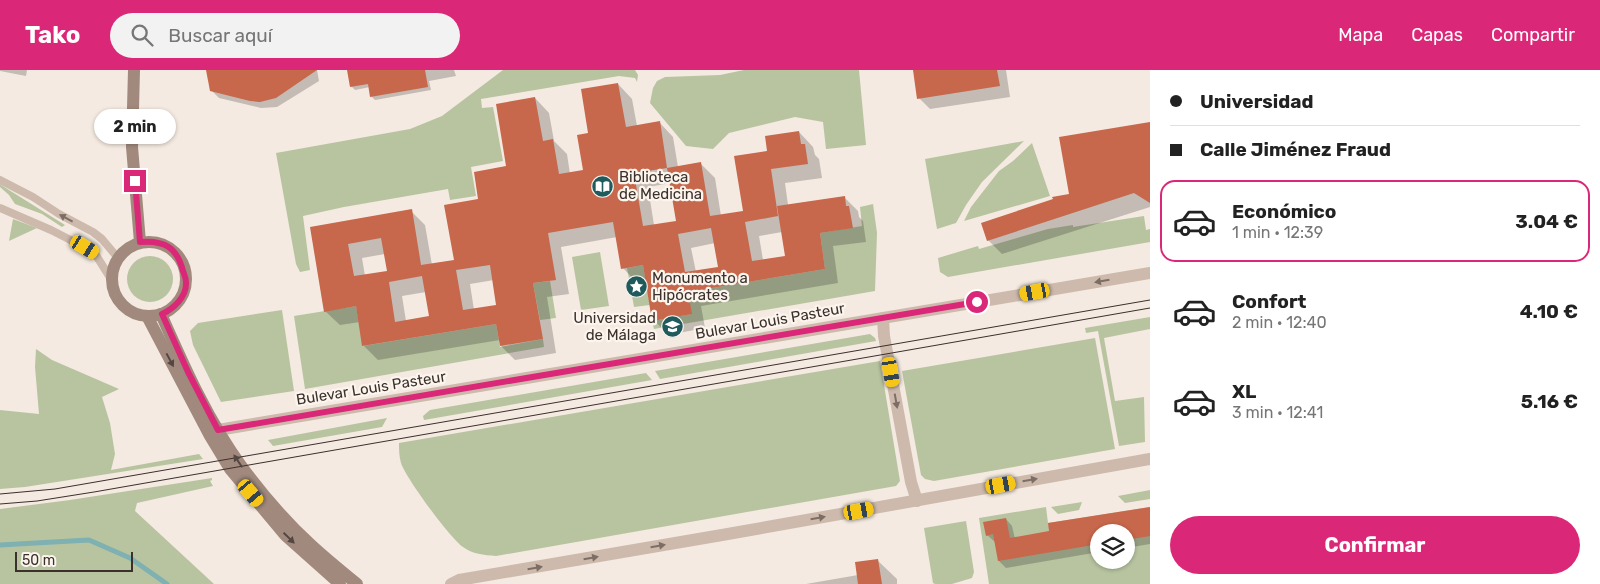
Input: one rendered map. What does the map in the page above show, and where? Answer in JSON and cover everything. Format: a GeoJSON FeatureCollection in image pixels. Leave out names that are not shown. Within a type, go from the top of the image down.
{"type":"FeatureCollection","features":[{"type":"Feature","properties":{"kind":"main road"},"geometry":{"type":"LineString","coordinates":[[134,70],[132,147],[140,242]]}},
{"type":"Feature","properties":{"kind":"main road"},"geometry":{"type":"LineString","coordinates":[[140,242],[151,242],[168,246],[179,257],[187,283],[182,298],[170,310],[162,314],[147,316],[129,311],[118,301],[114,291],[111,279],[114,265],[128,248],[140,242]]}},
{"type":"Feature","properties":{"kind":"main road"},"geometry":{"type":"LineString","coordinates":[[162,314],[188,372],[218,430],[242,467],[275,508],[310,544],[357,584]]}},
{"type":"Feature","properties":{"kind":"main road"},"geometry":{"type":"LineString","coordinates":[[147,316],[210,436],[230,469],[285,535],[340,584]]}},
{"type":"Feature","properties":{"kind":"street","name":"Bulevar Louis Pasteur"},"geometry":{"type":"LineString","coordinates":[[218,430],[1150,273]]}},
{"type":"Feature","properties":{"kind":"street"},"geometry":{"type":"LineString","coordinates":[[883,318],[884,336],[909,474],[917,501]]}},
{"type":"Feature","properties":{"kind":"street"},"geometry":{"type":"LineString","coordinates":[[455,582],[1150,459]]}},
{"type":"Feature","properties":{"kind":"lane"},"geometry":{"type":"LineString","coordinates":[[0,180],[93,232],[102,239],[118,258]]}},
{"type":"Feature","properties":{"kind":"lane"},"geometry":{"type":"LineString","coordinates":[[0,208],[51,230],[94,252],[111,279]]}},
{"type":"Feature","properties":{"kind":"green space"},"geometry":{"type":"Polygon","coordinates":[[[503,70],[635,70],[638,75],[637,82],[635,78],[619,76],[481,99],[482,108],[493,107],[503,161],[471,167],[476,196],[450,200],[448,189],[303,216],[310,270],[300,272],[296,264],[276,153],[410,129],[442,116],[503,70]]]}},
{"type":"Feature","properties":{"kind":"green space"},"geometry":{"type":"Polygon","coordinates":[[[744,70],[859,70],[866,145],[826,149],[823,122],[795,117],[729,133],[713,149],[686,146],[650,103],[653,88],[657,81],[665,77],[720,75],[744,70]]]}},
{"type":"Feature","properties":{"kind":"green space"},"geometry":{"type":"Polygon","coordinates":[[[1024,141],[982,182],[956,223],[937,229],[925,159],[1024,141]]]}},
{"type":"Feature","properties":{"kind":"green space"},"geometry":{"type":"Polygon","coordinates":[[[1032,143],[1050,196],[964,221],[971,207],[999,171],[1032,143]]]}},
{"type":"Feature","properties":{"kind":"green space"},"geometry":{"type":"Polygon","coordinates":[[[0,184],[65,225],[62,227],[42,214],[15,204],[0,187],[0,184]]]}},
{"type":"Feature","properties":{"kind":"green space"},"geometry":{"type":"Polygon","coordinates":[[[873,204],[877,233],[875,291],[654,329],[652,321],[691,314],[688,292],[825,269],[820,233],[862,226],[860,207],[873,204]]]}},
{"type":"Feature","properties":{"kind":"green space"},"geometry":{"type":"Polygon","coordinates":[[[1144,216],[1146,230],[1150,229],[1150,242],[948,277],[940,272],[938,258],[978,246],[979,249],[1048,229],[1144,216]]]}},
{"type":"Feature","properties":{"kind":"green space"},"geometry":{"type":"Polygon","coordinates":[[[13,219],[37,228],[9,241],[13,219]]]}},
{"type":"Feature","properties":{"kind":"green space"},"geometry":{"type":"Polygon","coordinates":[[[600,252],[609,306],[581,310],[572,257],[600,252]]]}},
{"type":"Feature","properties":{"kind":"green space"},"geometry":{"type":"Polygon","coordinates":[[[150,256],[163,260],[169,266],[173,279],[169,292],[163,298],[150,302],[137,298],[131,292],[127,279],[131,266],[137,260],[150,256]]]}},
{"type":"Feature","properties":{"kind":"green space"},"geometry":{"type":"Polygon","coordinates":[[[643,265],[650,305],[634,307],[627,268],[643,265]]]}},
{"type":"Feature","properties":{"kind":"green space"},"geometry":{"type":"Polygon","coordinates":[[[550,281],[556,318],[540,320],[533,283],[550,281]]]}},
{"type":"Feature","properties":{"kind":"green space"},"geometry":{"type":"Polygon","coordinates":[[[356,306],[363,346],[496,324],[500,347],[543,339],[544,347],[305,389],[294,316],[356,306]]]}},
{"type":"Feature","properties":{"kind":"green space"},"geometry":{"type":"Polygon","coordinates":[[[282,310],[294,391],[221,402],[193,345],[190,331],[198,323],[282,310]]]}},
{"type":"Feature","properties":{"kind":"green space"},"geometry":{"type":"Polygon","coordinates":[[[1150,317],[1150,329],[1104,338],[1115,401],[1144,397],[1145,442],[1119,446],[1098,331],[1086,333],[1085,328],[1150,317]]]}},
{"type":"Feature","properties":{"kind":"green space"},"geometry":{"type":"Polygon","coordinates":[[[870,334],[876,341],[660,379],[655,371],[870,334]]]}},
{"type":"Feature","properties":{"kind":"green space"},"geometry":{"type":"Polygon","coordinates":[[[1095,338],[1115,449],[934,481],[925,479],[921,475],[902,371],[1095,338]]]}},
{"type":"Feature","properties":{"kind":"green space"},"geometry":{"type":"Polygon","coordinates":[[[36,349],[52,360],[119,389],[102,397],[110,423],[115,454],[111,470],[199,454],[203,459],[25,487],[0,489],[0,410],[39,414],[35,367],[36,349]]]}},
{"type":"Feature","properties":{"kind":"green space"},"geometry":{"type":"Polygon","coordinates":[[[880,361],[900,481],[896,486],[496,556],[470,551],[457,541],[419,494],[400,460],[399,443],[880,361]]]}},
{"type":"Feature","properties":{"kind":"green space"},"geometry":{"type":"Polygon","coordinates":[[[646,373],[652,380],[424,420],[423,416],[430,410],[646,373]]]}},
{"type":"Feature","properties":{"kind":"green space"},"geometry":{"type":"Polygon","coordinates":[[[387,418],[382,427],[273,446],[268,440],[387,418]]]}},
{"type":"Feature","properties":{"kind":"green space"},"geometry":{"type":"Polygon","coordinates":[[[212,478],[210,481],[213,486],[137,503],[135,511],[214,584],[0,584],[0,509],[212,478]]]}},
{"type":"Feature","properties":{"kind":"green space"},"geometry":{"type":"Polygon","coordinates":[[[1150,490],[1150,499],[1125,503],[1118,496],[1150,490]]]}},
{"type":"Feature","properties":{"kind":"green space"},"geometry":{"type":"Polygon","coordinates":[[[1082,502],[1079,510],[1058,514],[1051,507],[1082,502]]]}},
{"type":"Feature","properties":{"kind":"green space"},"geometry":{"type":"Polygon","coordinates":[[[1046,507],[1048,523],[1150,507],[1150,584],[989,584],[979,518],[1046,507]]]}},
{"type":"Feature","properties":{"kind":"green space"},"geometry":{"type":"Polygon","coordinates":[[[966,521],[974,572],[972,578],[952,584],[933,583],[924,528],[966,521]]]}},
{"type":"Feature","properties":{"kind":"building"},"geometry":{"type":"Polygon","coordinates":[[[206,70],[317,70],[276,98],[260,102],[210,91],[206,70]]]}},
{"type":"Feature","properties":{"kind":"building"},"geometry":{"type":"Polygon","coordinates":[[[347,70],[425,70],[428,87],[370,97],[368,84],[350,87],[347,70]]]}},
{"type":"Feature","properties":{"kind":"building"},"geometry":{"type":"Polygon","coordinates":[[[913,70],[997,70],[1000,86],[917,99],[913,70]]]}},
{"type":"Feature","properties":{"kind":"building"},"geometry":{"type":"Polygon","coordinates":[[[618,83],[626,127],[660,121],[667,168],[701,162],[710,216],[743,211],[734,156],[767,151],[765,136],[799,131],[801,144],[805,144],[808,164],[771,169],[778,216],[745,222],[752,261],[785,256],[777,206],[845,196],[853,228],[820,233],[825,269],[688,292],[692,314],[652,321],[643,265],[621,269],[613,222],[548,233],[556,280],[533,283],[543,339],[500,346],[496,324],[362,346],[356,306],[324,312],[310,227],[412,209],[421,265],[454,260],[444,205],[478,199],[474,172],[506,166],[496,104],[535,97],[543,141],[553,139],[559,174],[583,170],[577,135],[588,133],[581,89],[618,83]],[[667,168],[634,173],[643,226],[676,221],[667,168]],[[711,228],[678,234],[685,272],[718,267],[711,228]],[[381,238],[348,244],[354,276],[387,271],[381,238]],[[490,265],[456,270],[463,310],[496,305],[490,265]],[[422,276],[389,282],[395,322],[429,316],[422,276]]]}},
{"type":"Feature","properties":{"kind":"building"},"geometry":{"type":"Polygon","coordinates":[[[1150,122],[1150,203],[1134,193],[987,241],[981,223],[1053,199],[1052,197],[1069,194],[1059,137],[1150,122]]]}},
{"type":"Feature","properties":{"kind":"building"},"geometry":{"type":"Polygon","coordinates":[[[1150,507],[1150,536],[1135,538],[1135,524],[1090,524],[1090,546],[998,561],[993,534],[986,536],[983,522],[1006,518],[1010,538],[1049,531],[1048,523],[1150,507]]]}},
{"type":"Feature","properties":{"kind":"building"},"geometry":{"type":"Polygon","coordinates":[[[878,559],[882,584],[858,584],[855,562],[878,559]]]}},
{"type":"Feature","properties":{"kind":"waterway"},"geometry":{"type":"LineString","coordinates":[[0,545],[89,540],[130,558],[167,584]]}},
{"type":"Feature","properties":{"kind":"tram line"},"geometry":{"type":"LineString","coordinates":[[0,494],[55,489],[1150,300]]}},
{"type":"Feature","properties":{"kind":"tram line"},"geometry":{"type":"LineString","coordinates":[[0,504],[37,501],[94,492],[1150,308]]}},
{"type":"Feature","properties":{"kind":"place","name":"Biblioteca de Medicina"},"geometry":{"type":"Point","coordinates":[603,186]}},
{"type":"Feature","properties":{"kind":"place","name":"Monumento a Hipócrates"},"geometry":{"type":"Point","coordinates":[636,287]}},
{"type":"Feature","properties":{"kind":"place","name":"Universidad de Málaga"},"geometry":{"type":"Point","coordinates":[672,327]}},
{"type":"Feature","properties":{"kind":"route"},"geometry":{"type":"LineString","coordinates":[[135,181],[140,242],[151,242],[168,246],[179,257],[187,283],[182,298],[170,310],[162,314],[188,372],[218,430],[977,302]]}}]}
